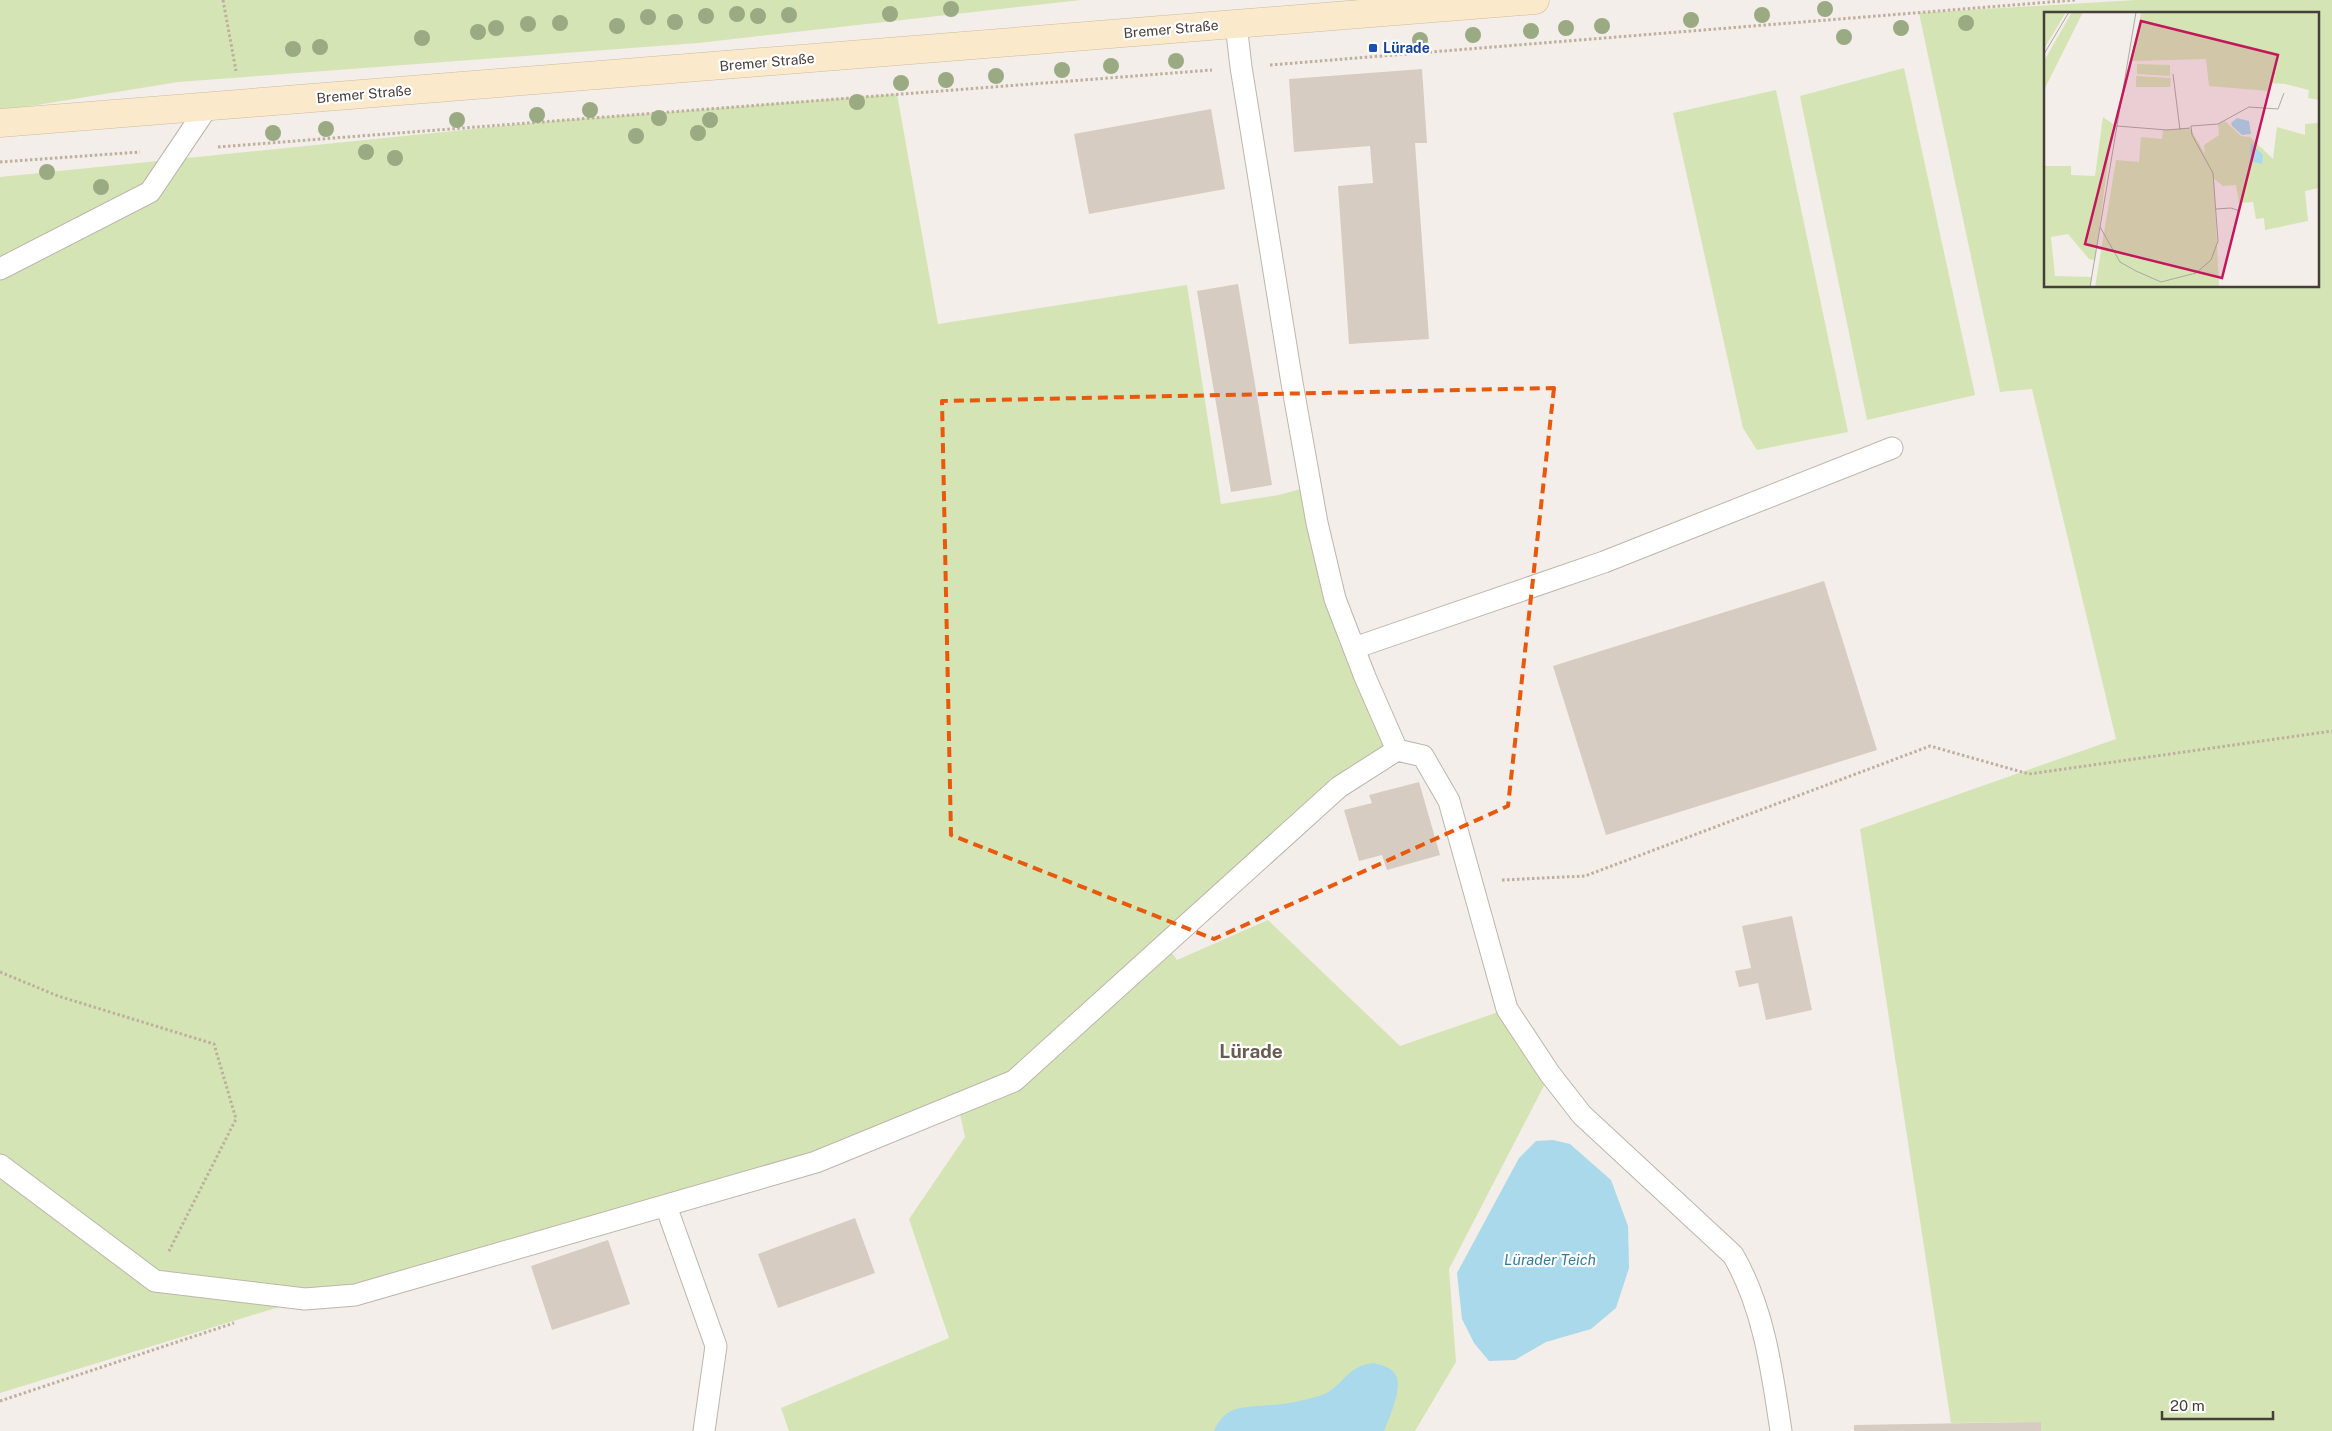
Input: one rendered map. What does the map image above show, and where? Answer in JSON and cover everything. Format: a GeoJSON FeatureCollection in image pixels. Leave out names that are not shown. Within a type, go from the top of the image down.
{"type":"FeatureCollection","features":[{"type":"Feature","properties":{"kind":"main road","name":"Bremer Straße"},"geometry":{"type":"LineString","coordinates":[[0,123],[1535,0]]}},
{"type":"Feature","properties":{"kind":"lane"},"geometry":{"type":"LineString","coordinates":[[1236,24],[1241,67],[1292,383],[1334,599],[1397,750]]}},
{"type":"Feature","properties":{"kind":"lane"},"geometry":{"type":"LineString","coordinates":[[0,269],[150,192],[208,106]]}},
{"type":"Feature","properties":{"kind":"lane"},"geometry":{"type":"LineString","coordinates":[[1354,648],[1604,562],[1892,448]]}},
{"type":"Feature","properties":{"kind":"lane"},"geometry":{"type":"LineString","coordinates":[[0,1166],[154,1281],[305,1299],[355,1295],[816,1162],[1014,1082],[1339,787],[1397,750],[1423,756],[1449,801],[1507,1009],[1550,1074],[1582,1115],[1733,1255],[1748,1280],[1773,1376],[1781,1431]]}},
{"type":"Feature","properties":{"kind":"lane"},"geometry":{"type":"LineString","coordinates":[[666,1206],[716,1346],[704,1431]]}},
{"type":"Feature","properties":{"kind":"path"},"geometry":{"type":"LineString","coordinates":[[223,0],[242,104]]}},
{"type":"Feature","properties":{"kind":"path"},"geometry":{"type":"LineString","coordinates":[[0,162],[179,150],[2074,0]]}},
{"type":"Feature","properties":{"kind":"path"},"geometry":{"type":"LineString","coordinates":[[1472,881],[1585,876],[1930,746],[2029,774],[2332,731]]}},
{"type":"Feature","properties":{"kind":"path"},"geometry":{"type":"LineString","coordinates":[[0,972],[58,996],[214,1044],[236,1119],[154,1281]]}},
{"type":"Feature","properties":{"kind":"path"},"geometry":{"type":"LineString","coordinates":[[0,1400],[240,1321]]}},
{"type":"Feature","properties":{"kind":"highlighted area"},"geometry":{"type":"Polygon","coordinates":[[[1554,388],[1508,806],[1214,939],[951,835],[942,401],[1554,388]]]}},
{"type":"Feature","properties":{"kind":"green space"},"geometry":{"type":"Polygon","coordinates":[[[0,0],[1081,0],[698,43],[178,82],[0,111],[0,0]]]}},
{"type":"Feature","properties":{"kind":"green space"},"geometry":{"type":"Polygon","coordinates":[[[2136,0],[2332,0],[2332,1431],[2041,1431],[2040,1422],[1951,1423],[1860,829],[2116,739],[2032,389],[2000,392],[1919,13],[2136,0]]]}},
{"type":"Feature","properties":{"kind":"green space"},"geometry":{"type":"Polygon","coordinates":[[[1904,68],[1975,395],[1867,420],[1800,96],[1904,68]]]}},
{"type":"Feature","properties":{"kind":"green space"},"geometry":{"type":"Polygon","coordinates":[[[1776,90],[1848,432],[1757,450],[1743,428],[1673,113],[1776,90]]]}},
{"type":"Feature","properties":{"kind":"green space"},"geometry":{"type":"Polygon","coordinates":[[[897,94],[938,324],[1187,285],[1221,504],[1279,495],[1311,486],[1317,523],[1397,750],[981,1094],[1165,944],[1177,960],[1268,920],[1400,1046],[1507,1009],[1550,1074],[1449,1269],[1456,1362],[1415,1431],[789,1431],[781,1408],[949,1338],[909,1219],[965,1137],[958,1105],[816,1162],[305,1299],[0,1393],[0,177],[552,121],[897,94]]]}},
{"type":"Feature","properties":{"kind":"water","name":"Lürader Teich"},"geometry":{"type":"Polygon","coordinates":[[[1553,1140],[1570,1144],[1611,1180],[1628,1226],[1629,1268],[1616,1308],[1591,1329],[1546,1342],[1515,1360],[1489,1361],[1474,1343],[1462,1319],[1457,1273],[1519,1158],[1536,1141],[1553,1140]]]}},
{"type":"Feature","properties":{"kind":"water"},"geometry":{"type":"Polygon","coordinates":[[[1374,1363],[1391,1370],[1397,1379],[1398,1386],[1395,1402],[1384,1431],[1214,1431],[1225,1415],[1231,1411],[1246,1407],[1290,1403],[1319,1396],[1334,1388],[1356,1368],[1374,1363]]]}},
{"type":"Feature","properties":{"kind":"building"},"geometry":{"type":"Polygon","coordinates":[[[1422,69],[1427,143],[1415,143],[1429,339],[1349,344],[1338,186],[1373,183],[1370,146],[1294,152],[1289,79],[1422,69]]]}},
{"type":"Feature","properties":{"kind":"building"},"geometry":{"type":"Polygon","coordinates":[[[1211,109],[1225,189],[1089,214],[1074,134],[1211,109]]]}},
{"type":"Feature","properties":{"kind":"building"},"geometry":{"type":"Polygon","coordinates":[[[1238,284],[1272,485],[1231,492],[1197,291],[1238,284]]]}},
{"type":"Feature","properties":{"kind":"building"},"geometry":{"type":"Polygon","coordinates":[[[1824,581],[1877,750],[1606,835],[1553,666],[1824,581]]]}},
{"type":"Feature","properties":{"kind":"building"},"geometry":{"type":"Polygon","coordinates":[[[1419,782],[1440,855],[1387,870],[1382,855],[1359,861],[1344,810],[1372,803],[1369,795],[1419,782]]]}},
{"type":"Feature","properties":{"kind":"building"},"geometry":{"type":"Polygon","coordinates":[[[1792,916],[1812,1010],[1766,1020],[1758,983],[1739,987],[1735,971],[1751,968],[1742,926],[1792,916]]]}},
{"type":"Feature","properties":{"kind":"building"},"geometry":{"type":"Polygon","coordinates":[[[855,1218],[875,1273],[778,1308],[758,1254],[855,1218]]]}},
{"type":"Feature","properties":{"kind":"building"},"geometry":{"type":"Polygon","coordinates":[[[608,1240],[630,1304],[552,1330],[531,1266],[608,1240]]]}},
{"type":"Feature","properties":{"kind":"building"},"geometry":{"type":"Polygon","coordinates":[[[2041,1422],[2041,1431],[1854,1431],[1854,1425],[2041,1422]]]}},
{"type":"Feature","properties":{"kind":"place","name":"Lürade"},"geometry":{"type":"Point","coordinates":[1373,48]}},
{"type":"Feature","properties":{"kind":"district","name":"Lürade"},"geometry":{"type":"Point","coordinates":[1251,1051]}}]}
